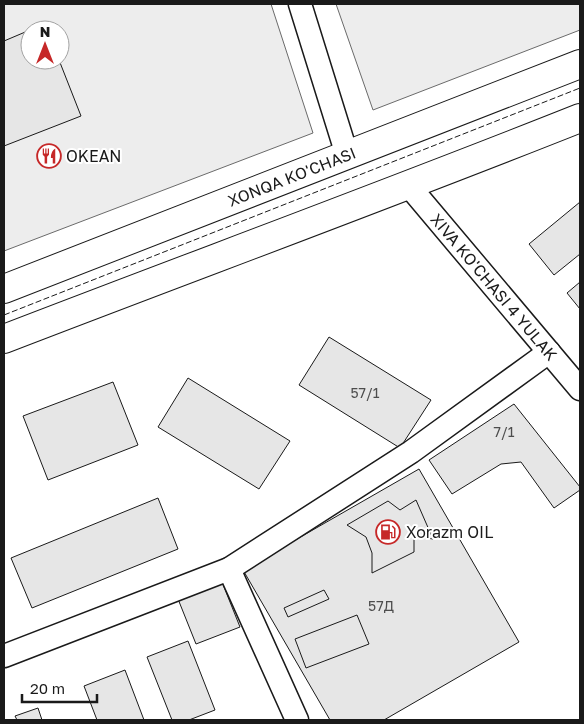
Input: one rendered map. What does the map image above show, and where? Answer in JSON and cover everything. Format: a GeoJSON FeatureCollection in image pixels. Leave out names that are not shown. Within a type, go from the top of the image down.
{"type":"FeatureCollection","features":[{"type":"Feature","properties":{"kind":"main road","name":"XONQA KO'CHASI"},"geometry":{"type":"LineString","coordinates":[[4,289],[580,64]]}},
{"type":"Feature","properties":{"kind":"main road"},"geometry":{"type":"LineString","coordinates":[[4,339],[224,254],[409,186],[580,118]]}},
{"type":"Feature","properties":{"kind":"street"},"geometry":{"type":"LineString","coordinates":[[300,4],[347,155]]}},
{"type":"Feature","properties":{"kind":"street","name":"XIVA KO'CHASI 4 YULAK"},"geometry":{"type":"LineString","coordinates":[[409,186],[580,389]]}},
{"type":"Feature","properties":{"kind":"street"},"geometry":{"type":"LineString","coordinates":[[4,656],[229,568],[411,452],[549,352]]}},
{"type":"Feature","properties":{"kind":"street"},"geometry":{"type":"LineString","coordinates":[[229,568],[297,720]]}},
{"type":"Feature","properties":{"kind":"shaded area"},"geometry":{"type":"Polygon","coordinates":[[[4,4],[271,4],[313,133],[4,251],[4,4]]]}},
{"type":"Feature","properties":{"kind":"shaded area"},"geometry":{"type":"Polygon","coordinates":[[[336,4],[580,4],[580,30],[373,110],[336,4]]]}},
{"type":"Feature","properties":{"kind":"building"},"geometry":{"type":"Polygon","coordinates":[[[20,34],[20,70],[63,70],[81,116],[4,146],[4,41],[20,34]]]}},
{"type":"Feature","properties":{"kind":"building"},"geometry":{"type":"Polygon","coordinates":[[[580,202],[580,254],[554,275],[529,244],[580,202]]]}},
{"type":"Feature","properties":{"kind":"building"},"geometry":{"type":"Polygon","coordinates":[[[580,282],[580,309],[567,293],[580,282]]]}},
{"type":"Feature","properties":{"kind":"building"},"geometry":{"type":"Polygon","coordinates":[[[329,337],[431,400],[400,448],[299,385],[329,337]]]}},
{"type":"Feature","properties":{"kind":"building"},"geometry":{"type":"Polygon","coordinates":[[[188,378],[290,441],[259,489],[158,427],[188,378]]]}},
{"type":"Feature","properties":{"kind":"building"},"geometry":{"type":"Polygon","coordinates":[[[113,382],[138,445],[48,480],[23,416],[113,382]]]}},
{"type":"Feature","properties":{"kind":"building"},"geometry":{"type":"Polygon","coordinates":[[[514,404],[580,487],[580,490],[554,508],[521,462],[501,464],[452,494],[429,460],[514,404]]]}},
{"type":"Feature","properties":{"kind":"building"},"geometry":{"type":"Polygon","coordinates":[[[419,469],[519,642],[384,720],[330,720],[243,570],[419,469]]]}},
{"type":"Feature","properties":{"kind":"building"},"geometry":{"type":"Polygon","coordinates":[[[158,498],[178,549],[32,608],[11,558],[158,498]]]}},
{"type":"Feature","properties":{"kind":"building"},"geometry":{"type":"Polygon","coordinates":[[[416,500],[433,539],[414,536],[414,552],[372,573],[372,553],[366,537],[347,525],[388,501],[400,510],[416,500]]]}},
{"type":"Feature","properties":{"kind":"building"},"geometry":{"type":"Polygon","coordinates":[[[222,582],[240,627],[196,644],[178,599],[222,582]]]}},
{"type":"Feature","properties":{"kind":"building"},"geometry":{"type":"Polygon","coordinates":[[[324,590],[329,599],[288,617],[284,608],[324,590]]]}},
{"type":"Feature","properties":{"kind":"building"},"geometry":{"type":"Polygon","coordinates":[[[357,615],[369,644],[306,668],[295,639],[357,615]]]}},
{"type":"Feature","properties":{"kind":"building"},"geometry":{"type":"Polygon","coordinates":[[[188,641],[215,710],[189,720],[172,720],[147,657],[188,641]]]}},
{"type":"Feature","properties":{"kind":"building"},"geometry":{"type":"Polygon","coordinates":[[[125,670],[144,720],[97,720],[84,686],[125,670]]]}},
{"type":"Feature","properties":{"kind":"building"},"geometry":{"type":"Polygon","coordinates":[[[38,708],[42,720],[17,720],[15,716],[38,708]]]}},
{"type":"Feature","properties":{"kind":"fence"},"geometry":{"type":"LineString","coordinates":[[4,315],[580,88]]}},
{"type":"Feature","properties":{"kind":"place","name":"OKEAN"},"geometry":{"type":"Point","coordinates":[49,156]}},
{"type":"Feature","properties":{"kind":"place","name":"Xorazm OIL"},"geometry":{"type":"Point","coordinates":[388,532]}}]}
